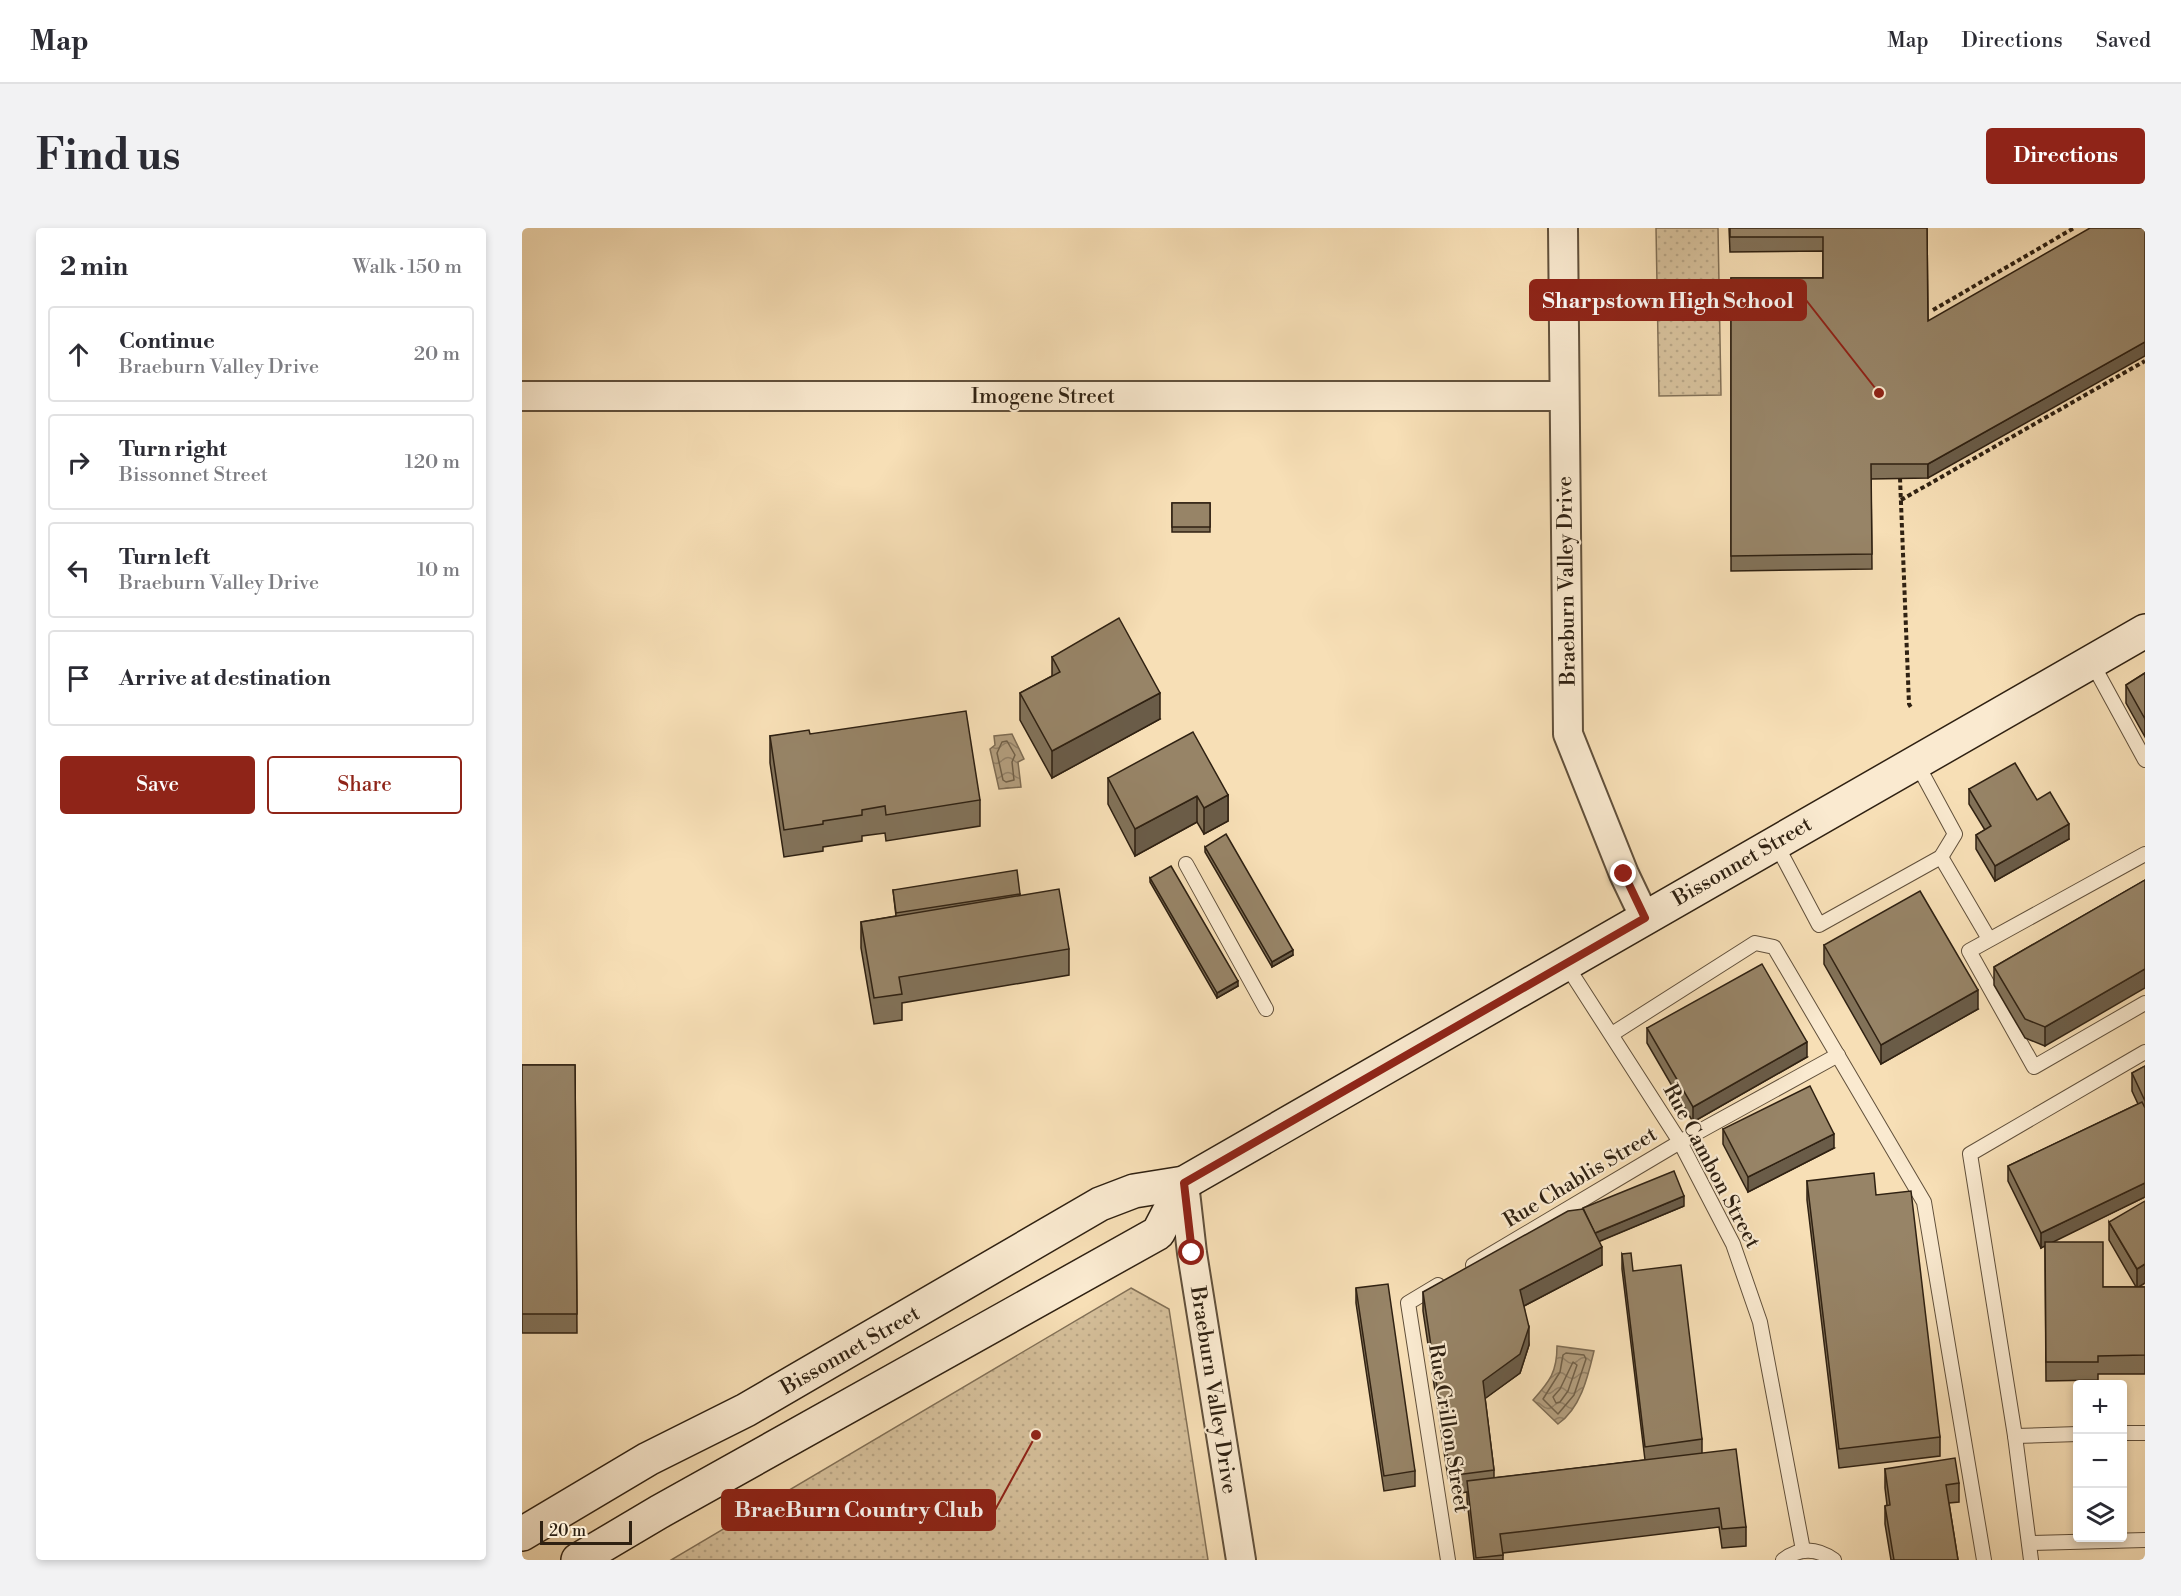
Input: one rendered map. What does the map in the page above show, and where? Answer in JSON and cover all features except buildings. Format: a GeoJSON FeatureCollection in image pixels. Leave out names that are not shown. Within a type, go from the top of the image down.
{"type":"FeatureCollection","features":[{"type":"Feature","properties":{"kind":"main road","name":"Bissonnet Street"},"geometry":{"type":"LineString","coordinates":[[522,1534],[648,1459],[746,1410],[1100,1204],[1134,1191],[1184,1183],[2145,631]]}},
{"type":"Feature","properties":{"kind":"main road"},"geometry":{"type":"LineString","coordinates":[[578,1560],[659,1512],[1158,1233],[1184,1183]]}},
{"type":"Feature","properties":{"kind":"main road"},"geometry":{"type":"LineString","coordinates":[[746,1410],[769,1452]]}},
{"type":"Feature","properties":{"kind":"street","name":"Braeburn Valley Drive"},"geometry":{"type":"LineString","coordinates":[[1563,228],[1568,734],[1624,874],[1645,918]]}},
{"type":"Feature","properties":{"kind":"street","name":"Imogene Street"},"geometry":{"type":"LineString","coordinates":[[522,396],[1563,396]]}},
{"type":"Feature","properties":{"kind":"street","name":"Braeburn Valley Drive"},"geometry":{"type":"LineString","coordinates":[[1184,1183],[1192,1253],[1240,1560]]}},
{"type":"Feature","properties":{"kind":"lane"},"geometry":{"type":"LineString","coordinates":[[2091,661],[2145,760]]}},
{"type":"Feature","properties":{"kind":"lane"},"geometry":{"type":"LineString","coordinates":[[1775,842],[1819,925],[1941,857],[1955,834],[1916,762]]}},
{"type":"Feature","properties":{"kind":"lane"},"geometry":{"type":"LineString","coordinates":[[2145,854],[1969,951],[2034,1067],[2145,1003]]}},
{"type":"Feature","properties":{"kind":"lane"},"geometry":{"type":"LineString","coordinates":[[1941,857],[1989,939]]}},
{"type":"Feature","properties":{"kind":"lane"},"geometry":{"type":"LineString","coordinates":[[1186,864],[1266,1009]]}},
{"type":"Feature","properties":{"kind":"lane"},"geometry":{"type":"LineString","coordinates":[[1612,1034],[1755,943],[1773,947],[1924,1202],[1984,1560]]}},
{"type":"Feature","properties":{"kind":"lane","name":"Rue Cambon Street"},"geometry":{"type":"LineString","coordinates":[[1565,963],[1680,1142],[1733,1244],[1760,1322],[1803,1550]]}},
{"type":"Feature","properties":{"kind":"lane"},"geometry":{"type":"LineString","coordinates":[[2031,1560],[2015,1436],[1970,1154],[2145,1052]]}},
{"type":"Feature","properties":{"kind":"lane","name":"Rue Chablis Street"},"geometry":{"type":"LineString","coordinates":[[1408,1303],[1680,1142],[1838,1055]]}},
{"type":"Feature","properties":{"kind":"lane","name":"Rue Crillon Street"},"geometry":{"type":"LineString","coordinates":[[1408,1303],[1448,1560]]}},
{"type":"Feature","properties":{"kind":"lane"},"geometry":{"type":"LineString","coordinates":[[2127,1433],[2145,1433]]}},
{"type":"Feature","properties":{"kind":"lane"},"geometry":{"type":"LineString","coordinates":[[2015,1436],[2073,1434]]}},
{"type":"Feature","properties":{"kind":"lane"},"geometry":{"type":"LineString","coordinates":[[2029,1543],[2145,1540]]}},
{"type":"Feature","properties":{"kind":"lane"},"geometry":{"type":"LineString","coordinates":[[1783,1560],[1803,1550],[1814,1550],[1834,1560]]}},
{"type":"Feature","properties":{"kind":"path"},"geometry":{"type":"LineString","coordinates":[[1933,310],[2074,228]]}},
{"type":"Feature","properties":{"kind":"path"},"geometry":{"type":"LineString","coordinates":[[1901,500],[2145,361]]}},
{"type":"Feature","properties":{"kind":"path"},"geometry":{"type":"LineString","coordinates":[[1900,478],[1909,705],[1912,709]]}},
{"type":"Feature","properties":{"kind":"shaded area"},"geometry":{"type":"Polygon","coordinates":[[[1656,228],[1718,228],[1721,395],[1659,396],[1656,228]]]}},
{"type":"Feature","properties":{"kind":"shaded area"},"geometry":{"type":"Polygon","coordinates":[[[1131,1288],[1169,1309],[1208,1560],[671,1560],[1131,1288]]]}},
{"type":"Feature","properties":{"kind":"water"},"geometry":{"type":"Polygon","coordinates":[[[1012,734],[1024,759],[1018,762],[1021,787],[999,789],[990,749],[995,745],[994,736],[1012,734]]]}},
{"type":"Feature","properties":{"kind":"water"},"geometry":{"type":"Polygon","coordinates":[[[1557,1346],[1594,1351],[1578,1400],[1558,1424],[1533,1400],[1554,1370],[1557,1346]]]}},
{"type":"Feature","properties":{"kind":"place","name":"Sharpstown High School"},"geometry":{"type":"Point","coordinates":[1879,393]}},
{"type":"Feature","properties":{"kind":"place","name":"BraeBurn Country Club"},"geometry":{"type":"Point","coordinates":[1036,1435]}},
{"type":"Feature","properties":{"kind":"route"},"geometry":{"type":"LineString","coordinates":[[1192,1253],[1184,1183],[1645,918],[1624,874]]}}]}
